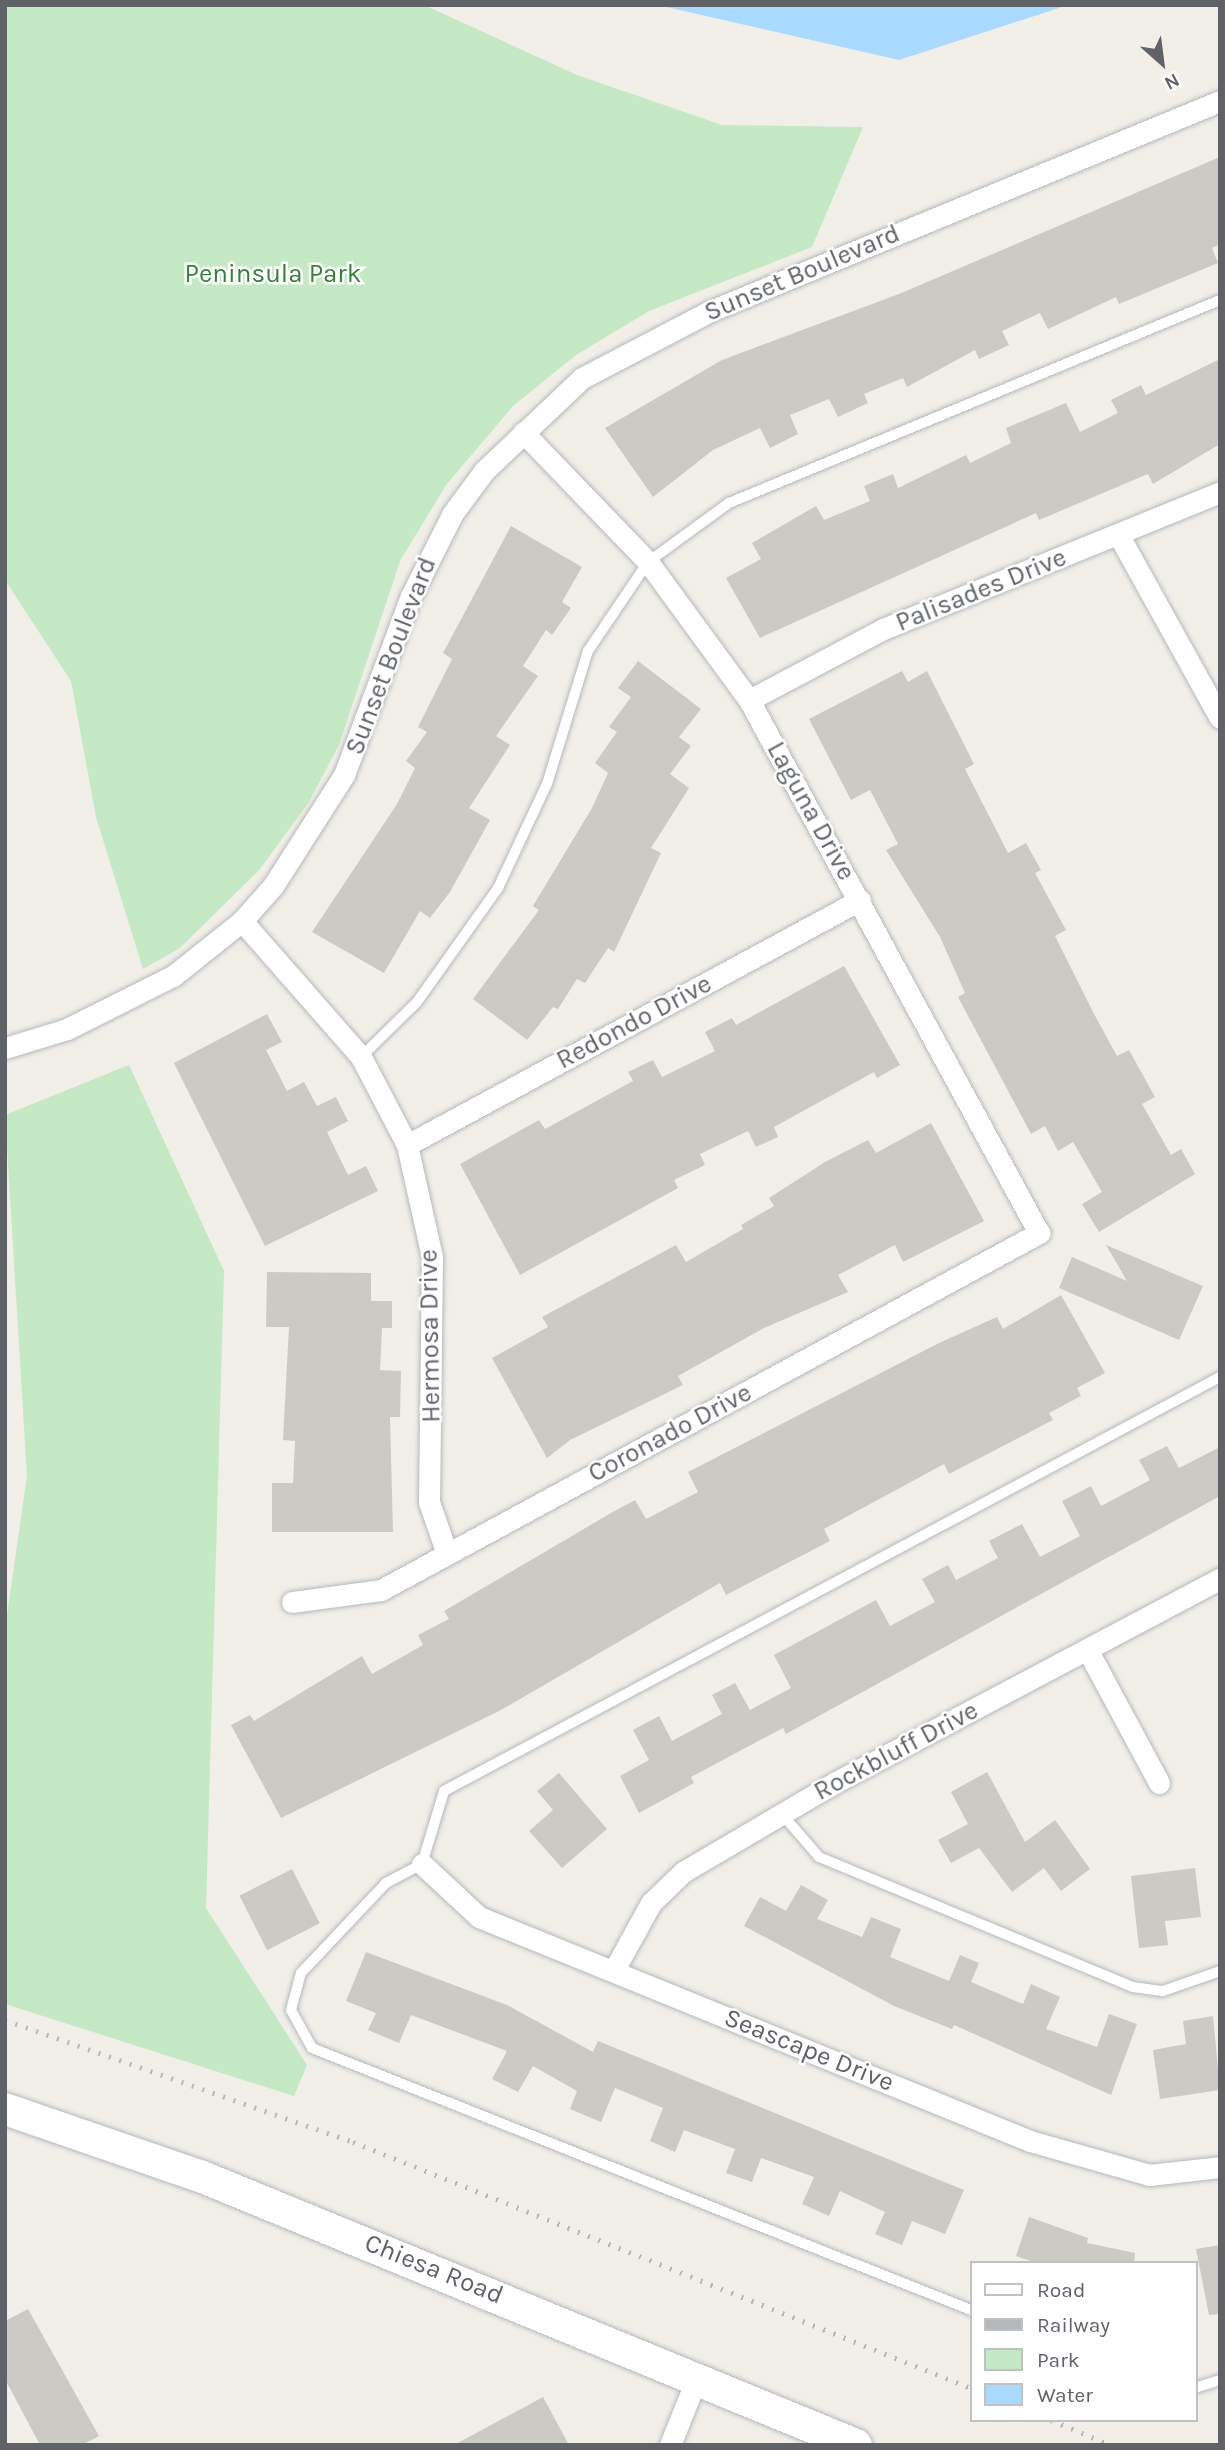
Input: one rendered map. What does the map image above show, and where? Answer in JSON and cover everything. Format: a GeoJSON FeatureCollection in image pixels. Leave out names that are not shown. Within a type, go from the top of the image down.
{"type":"FeatureCollection","features":[{"type":"Feature","properties":{"kind":"main road","name":"Chiesa Road"},"geometry":{"type":"LineString","coordinates":[[5,2109],[200,2176],[698,2375],[856,2445]]}},
{"type":"Feature","properties":{"kind":"street","name":"Sunset Boulevard"},"geometry":{"type":"LineString","coordinates":[[5,1048],[67,1029],[137,997],[242,921],[300,849],[344,775],[431,550],[484,471],[582,378],[667,330],[1220,101]]}},
{"type":"Feature","properties":{"kind":"street","name":"Laguna Drive"},"geometry":{"type":"LineString","coordinates":[[523,432],[648,562],[749,701],[860,900],[1039,1233]]}},
{"type":"Feature","properties":{"kind":"street","name":"Palisades Drive"},"geometry":{"type":"LineString","coordinates":[[749,701],[883,629],[1220,492]]}},
{"type":"Feature","properties":{"kind":"street"},"geometry":{"type":"LineString","coordinates":[[1118,534],[1220,718]]}},
{"type":"Feature","properties":{"kind":"street","name":"Redondo Drive"},"geometry":{"type":"LineString","coordinates":[[407,1145],[860,900]]}},
{"type":"Feature","properties":{"kind":"street","name":"Hermosa Drive"},"geometry":{"type":"LineString","coordinates":[[242,921],[361,1057],[407,1145],[432,1257],[429,1502],[447,1554]]}},
{"type":"Feature","properties":{"kind":"street","name":"Coronado Drive"},"geometry":{"type":"LineString","coordinates":[[292,1602],[364,1596],[447,1554],[1039,1233]]}},
{"type":"Feature","properties":{"kind":"street","name":"Rockbluff Drive"},"geometry":{"type":"LineString","coordinates":[[614,1970],[651,1903],[683,1872],[782,1814],[1220,1579]]}},
{"type":"Feature","properties":{"kind":"street"},"geometry":{"type":"LineString","coordinates":[[1088,1651],[1159,1783]]}},
{"type":"Feature","properties":{"kind":"street","name":"Seascape Drive"},"geometry":{"type":"LineString","coordinates":[[422,1864],[479,1917],[1075,2156],[1149,2175],[1220,2167]]}},
{"type":"Feature","properties":{"kind":"street"},"geometry":{"type":"LineString","coordinates":[[670,2445],[698,2375]]}},
{"type":"Feature","properties":{"kind":"lane"},"geometry":{"type":"LineString","coordinates":[[361,1057],[417,1002],[498,888],[547,784],[588,651],[648,562],[729,503],[1220,300]]}},
{"type":"Feature","properties":{"kind":"lane"},"geometry":{"type":"LineString","coordinates":[[970,2310],[312,2048],[290,2010],[302,1973],[386,1883],[422,1864],[444,1791],[1220,1377]]}},
{"type":"Feature","properties":{"kind":"lane"},"geometry":{"type":"LineString","coordinates":[[782,1814],[818,1857],[1133,1987],[1163,1992],[1220,1971]]}},
{"type":"Feature","properties":{"kind":"lane"},"geometry":{"type":"LineString","coordinates":[[1197,2387],[1220,2380]]}},
{"type":"Feature","properties":{"kind":"green space","name":"Peninsula Park"},"geometry":{"type":"Polygon","coordinates":[[[5,5],[424,5],[577,75],[722,125],[863,127],[812,247],[649,311],[576,355],[513,406],[446,485],[400,561],[339,745],[309,802],[260,869],[180,948],[143,969],[96,817],[71,681],[5,580],[5,5]]]}},
{"type":"Feature","properties":{"kind":"green space"},"geometry":{"type":"Polygon","coordinates":[[[129,1065],[224,1271],[206,1908],[307,2065],[294,2096],[5,2004],[5,1629],[27,1476],[5,1115],[129,1065]]]}},
{"type":"Feature","properties":{"kind":"water"},"geometry":{"type":"Polygon","coordinates":[[[658,5],[1068,5],[899,60],[658,5]]]}},
{"type":"Feature","properties":{"kind":"building"},"geometry":{"type":"Polygon","coordinates":[[[1220,157],[1220,244],[1212,248],[1218,263],[1119,304],[1116,297],[1048,329],[1040,313],[1002,331],[1009,345],[979,359],[975,350],[907,387],[903,378],[864,394],[868,403],[838,417],[829,399],[790,415],[798,434],[770,448],[760,428],[713,450],[653,497],[605,428],[722,360],[899,294],[1220,157]]]}},
{"type":"Feature","properties":{"kind":"building"},"geometry":{"type":"Polygon","coordinates":[[[1220,359],[1220,444],[1153,484],[1148,474],[1039,520],[1036,513],[760,638],[726,578],[761,559],[752,543],[816,506],[824,520],[870,501],[864,486],[893,474],[898,488],[966,455],[970,463],[1011,443],[1006,428],[1066,403],[1080,432],[1118,413],[1111,400],[1141,385],[1146,395],[1220,359]]]}},
{"type":"Feature","properties":{"kind":"building"},"geometry":{"type":"Polygon","coordinates":[[[511,526],[582,567],[562,602],[571,608],[552,635],[546,630],[523,666],[538,676],[496,736],[510,745],[469,808],[490,820],[450,892],[430,918],[420,911],[384,973],[312,932],[397,804],[415,768],[406,761],[427,732],[418,727],[452,659],[443,653],[511,526]]]}},
{"type":"Feature","properties":{"kind":"building"},"geometry":{"type":"Polygon","coordinates":[[[638,661],[701,709],[679,737],[691,746],[670,774],[689,788],[651,848],[661,853],[614,952],[608,948],[585,983],[577,979],[558,1009],[553,1007],[527,1040],[473,999],[539,910],[533,906],[592,808],[608,773],[595,763],[617,732],[609,727],[631,697],[618,688],[638,661]]]}},
{"type":"Feature","properties":{"kind":"building"},"geometry":{"type":"Polygon","coordinates":[[[902,671],[908,682],[927,671],[974,764],[965,769],[1008,853],[1026,843],[1041,870],[1035,873],[1066,930],[1055,936],[1093,1012],[1117,1056],[1129,1050],[1155,1097],[1142,1104],[1171,1155],[1181,1149],[1195,1174],[1099,1232],[1082,1204],[1102,1192],[1073,1142],[1058,1151],[1045,1126],[1031,1134],[958,997],[965,993],[940,937],[886,850],[898,844],[870,790],[851,800],[809,719],[902,671]]]}},
{"type":"Feature","properties":{"kind":"building"},"geometry":{"type":"Polygon","coordinates":[[[844,966],[900,1065],[877,1078],[874,1072],[774,1127],[778,1137],[756,1147],[748,1131],[700,1154],[705,1165],[674,1180],[678,1188],[520,1275],[460,1164],[539,1120],[545,1129],[633,1081],[628,1072],[653,1060],[662,1077],[715,1051],[705,1032],[732,1018],[736,1025],[844,966]]]}},
{"type":"Feature","properties":{"kind":"building"},"geometry":{"type":"Polygon","coordinates":[[[267,1014],[282,1042],[266,1050],[287,1091],[304,1082],[317,1106],[336,1097],[348,1121],[327,1132],[348,1175],[366,1166],[378,1191],[265,1246],[174,1063],[267,1014]]]}},
{"type":"Feature","properties":{"kind":"building"},"geometry":{"type":"Polygon","coordinates":[[[931,1123],[984,1221],[903,1262],[895,1245],[838,1275],[848,1292],[764,1328],[678,1376],[683,1385],[570,1440],[547,1458],[492,1358],[548,1327],[542,1317],[676,1245],[686,1262],[743,1229],[741,1225],[774,1206],[769,1198],[825,1162],[868,1140],[876,1153],[931,1123]]]}},
{"type":"Feature","properties":{"kind":"building"},"geometry":{"type":"Polygon","coordinates":[[[1106,1245],[1203,1286],[1179,1340],[1059,1288],[1072,1257],[1127,1281],[1106,1245]]]}},
{"type":"Feature","properties":{"kind":"building"},"geometry":{"type":"Polygon","coordinates":[[[267,1272],[371,1273],[371,1301],[392,1301],[392,1328],[382,1328],[380,1370],[401,1371],[400,1417],[390,1417],[393,1532],[272,1532],[272,1483],[293,1483],[295,1441],[283,1440],[289,1327],[266,1327],[267,1272]]]}},
{"type":"Feature","properties":{"kind":"building"},"geometry":{"type":"Polygon","coordinates":[[[1061,1295],[1105,1373],[1077,1388],[1081,1396],[1049,1413],[1053,1420],[949,1474],[944,1464],[824,1529],[830,1541],[726,1595],[720,1583],[501,1710],[281,1818],[231,1725],[250,1715],[254,1721],[362,1656],[372,1674],[423,1645],[418,1635],[449,1619],[444,1611],[611,1513],[635,1500],[646,1519],[698,1492],[688,1472],[939,1343],[997,1317],[1003,1329],[1061,1295]]]}},
{"type":"Feature","properties":{"kind":"building"},"geometry":{"type":"Polygon","coordinates":[[[1167,1446],[1179,1468],[1220,1447],[1220,1496],[786,1734],[783,1728],[691,1777],[694,1783],[639,1813],[620,1776],[649,1760],[633,1730],[659,1716],[672,1741],[722,1714],[712,1695],[735,1683],[750,1710],[791,1688],[774,1655],[876,1600],[890,1626],[935,1602],[922,1579],[948,1565],[956,1580],[998,1558],[989,1541],[1022,1524],[1040,1557],[1080,1536],[1062,1501],[1091,1486],[1101,1506],[1150,1480],[1139,1460],[1167,1446]]]}},
{"type":"Feature","properties":{"kind":"building"},"geometry":{"type":"Polygon","coordinates":[[[987,1772],[1025,1842],[1055,1820],[1090,1869],[1061,1891],[1044,1868],[1012,1892],[979,1848],[951,1863],[938,1840],[968,1824],[951,1792],[987,1772]]]}},
{"type":"Feature","properties":{"kind":"building"},"geometry":{"type":"Polygon","coordinates":[[[559,1773],[607,1829],[562,1868],[529,1831],[553,1810],[537,1791],[559,1773]]]}},
{"type":"Feature","properties":{"kind":"building"},"geometry":{"type":"Polygon","coordinates":[[[1195,1868],[1201,1917],[1165,1921],[1168,1945],[1139,1948],[1131,1876],[1195,1868]]]}},
{"type":"Feature","properties":{"kind":"building"},"geometry":{"type":"Polygon","coordinates":[[[292,1869],[320,1923],[267,1950],[239,1896],[292,1869]]]}},
{"type":"Feature","properties":{"kind":"building"},"geometry":{"type":"Polygon","coordinates":[[[801,1885],[828,1900],[817,1919],[862,1937],[871,1917],[901,1929],[890,1957],[949,1981],[960,1955],[979,1963],[971,1982],[1023,2004],[1031,1984],[1060,1997],[1046,2029],[1097,2047],[1109,2014],[1137,2024],[1111,2095],[954,2025],[952,2029],[894,2006],[744,1926],[760,1897],[786,1911],[801,1885]]]}},
{"type":"Feature","properties":{"kind":"building"},"geometry":{"type":"Polygon","coordinates":[[[366,1952],[507,2005],[593,2052],[598,2041],[964,2190],[945,2234],[912,2221],[902,2245],[875,2234],[885,2212],[840,2191],[829,2216],[802,2204],[814,2177],[761,2158],[752,2182],[726,2173],[735,2149],[684,2130],[675,2152],[650,2141],[663,2108],[615,2088],[601,2122],[570,2109],[577,2091],[533,2066],[518,2092],[492,2079],[507,2051],[411,2015],[399,2043],[368,2030],[376,2013],[346,2001],[366,1952]]]}},
{"type":"Feature","properties":{"kind":"building"},"geometry":{"type":"Polygon","coordinates":[[[1213,2016],[1220,2090],[1160,2099],[1153,2050],[1186,2044],[1183,2021],[1213,2016]]]}},
{"type":"Feature","properties":{"kind":"building"},"geometry":{"type":"Polygon","coordinates":[[[1029,2217],[1088,2238],[1087,2243],[1135,2253],[1134,2261],[1031,2261],[1016,2256],[1029,2217]]]}},
{"type":"Feature","properties":{"kind":"building"},"geometry":{"type":"Polygon","coordinates":[[[1220,2245],[1220,2314],[1209,2315],[1196,2249],[1220,2245]]]}},
{"type":"Feature","properties":{"kind":"building"},"geometry":{"type":"Polygon","coordinates":[[[28,2309],[99,2436],[82,2445],[40,2445],[5,2379],[5,2321],[28,2309]]]}},
{"type":"Feature","properties":{"kind":"building"},"geometry":{"type":"Polygon","coordinates":[[[543,2397],[569,2445],[454,2445],[543,2397]]]}},
{"type":"Feature","properties":{"kind":"railway"},"geometry":{"type":"LineString","coordinates":[[5,2020],[353,2142],[970,2388]]}},
{"type":"Feature","properties":{"kind":"railway"},"geometry":{"type":"LineString","coordinates":[[1056,2422],[1111,2445]]}}]}
